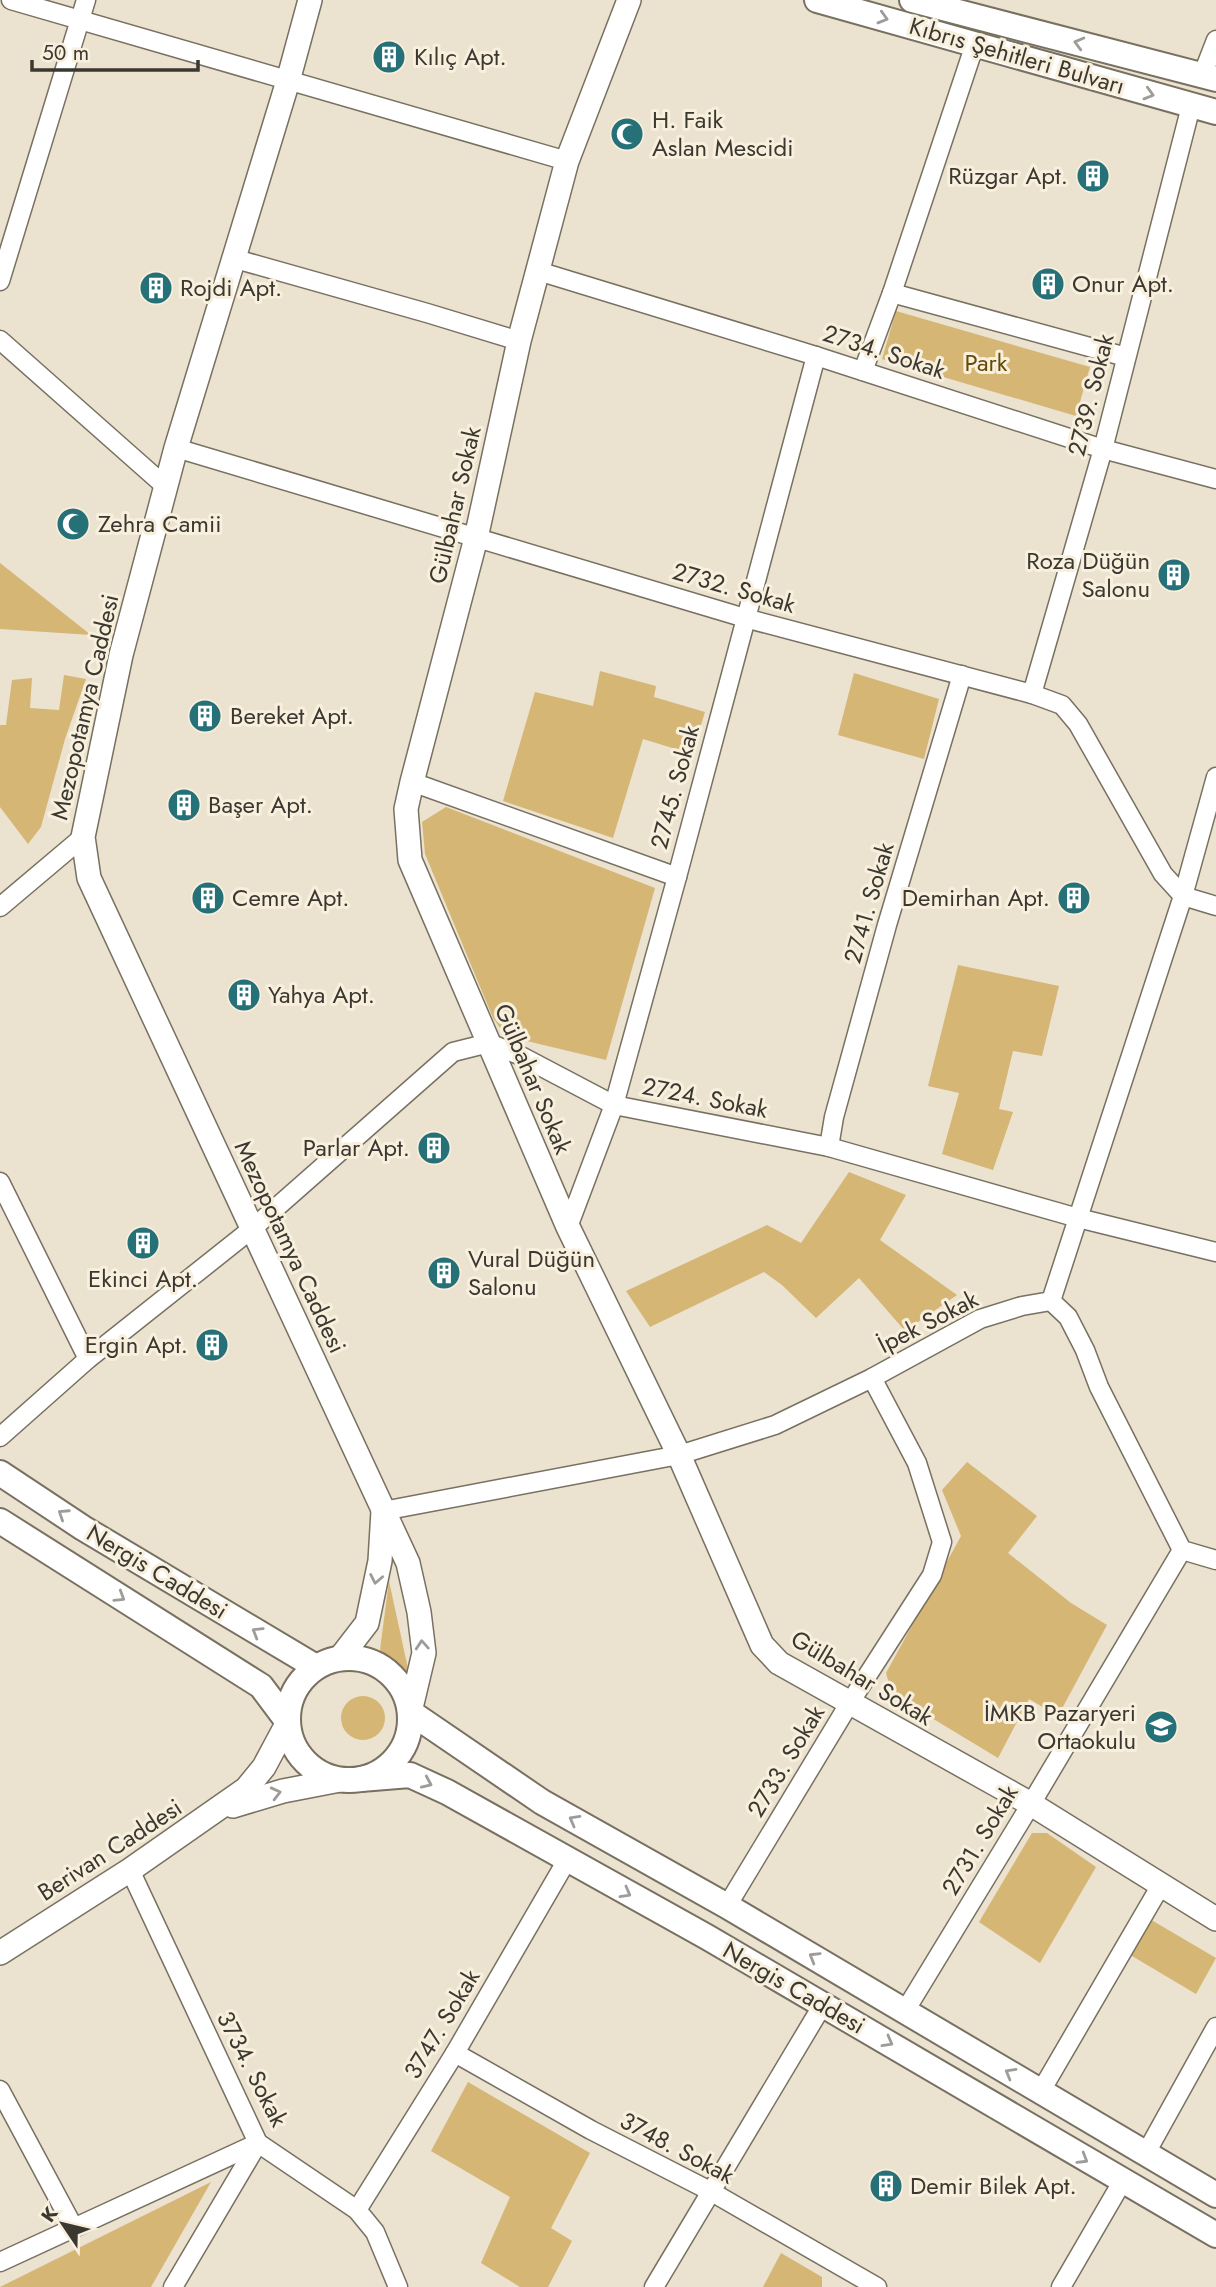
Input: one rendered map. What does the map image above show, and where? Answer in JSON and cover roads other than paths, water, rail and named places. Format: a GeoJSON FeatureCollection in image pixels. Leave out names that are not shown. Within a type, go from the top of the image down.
{"type":"FeatureCollection","features":[{"type":"Feature","properties":{"kind":"main road","name":"Kıbrıs Şehitleri Bulvarı"},"geometry":{"type":"LineString","coordinates":[[817,0],[1216,112]]}},
{"type":"Feature","properties":{"kind":"main road","name":"Kıbrıs Şehitleri Bulvarı"},"geometry":{"type":"LineString","coordinates":[[912,0],[975,8],[1209,77]]}},
{"type":"Feature","properties":{"kind":"main road","name":"Nergis Caddesi"},"geometry":{"type":"LineString","coordinates":[[0,1473],[83,1528],[316,1667]]}},
{"type":"Feature","properties":{"kind":"main road","name":"Nergis Caddesi"},"geometry":{"type":"LineString","coordinates":[[0,1521],[261,1686],[288,1722]]}},
{"type":"Feature","properties":{"kind":"main road"},"geometry":{"type":"LineString","coordinates":[[340,1658],[369,1660],[387,1670],[400,1684],[409,1701],[411,1721],[407,1740],[397,1758],[380,1772],[351,1779],[320,1773],[304,1760],[293,1743],[288,1722],[290,1702],[299,1683],[316,1667],[340,1658]]}},
{"type":"Feature","properties":{"kind":"main road","name":"Nergis Caddesi"},"geometry":{"type":"LineString","coordinates":[[410,1712],[542,1802],[727,1906],[1216,2195]]}},
{"type":"Feature","properties":{"kind":"main road","name":"Nergis Caddesi"},"geometry":{"type":"LineString","coordinates":[[351,1779],[410,1775],[447,1792],[707,1937],[821,2006],[898,2047],[1122,2182],[1216,2235]]}},
{"type":"Feature","properties":{"kind":"street"},"geometry":{"type":"LineString","coordinates":[[11,0],[567,161]]}},
{"type":"Feature","properties":{"kind":"street"},"geometry":{"type":"LineString","coordinates":[[0,281],[86,0]]}},
{"type":"Feature","properties":{"kind":"street","name":"Mezopotamya Caddesi"},"geometry":{"type":"LineString","coordinates":[[310,0],[165,486],[121,655],[82,837],[89,878],[408,1563],[419,1612],[424,1653],[410,1712]]}},
{"type":"Feature","properties":{"kind":"street","name":"Gülbahar Sokak"},"geometry":{"type":"LineString","coordinates":[[629,0],[567,161],[519,341],[476,538],[406,809],[410,860],[568,1227],[679,1455],[762,1644],[779,1663],[1031,1804],[1216,1919]]}},
{"type":"Feature","properties":{"kind":"street"},"geometry":{"type":"LineString","coordinates":[[1209,77],[1216,40]]}},
{"type":"Feature","properties":{"kind":"street"},"geometry":{"type":"LineString","coordinates":[[863,371],[892,293],[975,44]]}},
{"type":"Feature","properties":{"kind":"street","name":"2739. Sokak"},"geometry":{"type":"LineString","coordinates":[[1032,694],[1103,449],[1191,106]]}},
{"type":"Feature","properties":{"kind":"street"},"geometry":{"type":"LineString","coordinates":[[232,258],[519,341]]}},
{"type":"Feature","properties":{"kind":"street","name":"2734. Sokak"},"geometry":{"type":"LineString","coordinates":[[538,271],[816,356],[1103,449],[1216,479]]}},
{"type":"Feature","properties":{"kind":"street"},"geometry":{"type":"LineString","coordinates":[[892,293],[1126,357]]}},
{"type":"Feature","properties":{"kind":"street"},"geometry":{"type":"LineString","coordinates":[[0,340],[165,486]]}},
{"type":"Feature","properties":{"kind":"street","name":"2745. Sokak"},"geometry":{"type":"LineString","coordinates":[[568,1227],[614,1105],[816,356]]}},
{"type":"Feature","properties":{"kind":"street","name":"2732. Sokak"},"geometry":{"type":"LineString","coordinates":[[176,448],[745,618],[1032,694],[1062,705],[1078,724],[1163,874],[1183,896]]}},
{"type":"Feature","properties":{"kind":"street","name":"2741. Sokak"},"geometry":{"type":"LineString","coordinates":[[829,1147],[834,1117],[887,925],[962,675]]}},
{"type":"Feature","properties":{"kind":"street"},"geometry":{"type":"LineString","coordinates":[[1216,777],[1183,896],[1051,1301],[1069,1317],[1099,1387],[1182,1550],[1216,1560]]}},
{"type":"Feature","properties":{"kind":"street"},"geometry":{"type":"LineString","coordinates":[[412,782],[677,877]]}},
{"type":"Feature","properties":{"kind":"street"},"geometry":{"type":"LineString","coordinates":[[0,907],[82,837]]}},
{"type":"Feature","properties":{"kind":"street"},"geometry":{"type":"LineString","coordinates":[[1183,896],[1216,906]]}},
{"type":"Feature","properties":{"kind":"street"},"geometry":{"type":"LineString","coordinates":[[0,1437],[88,1359],[253,1228],[453,1052],[489,1043]]}},
{"type":"Feature","properties":{"kind":"street","name":"2724. Sokak"},"geometry":{"type":"LineString","coordinates":[[489,1043],[519,1055],[614,1105],[829,1147],[1078,1218],[1216,1252]]}},
{"type":"Feature","properties":{"kind":"street"},"geometry":{"type":"LineString","coordinates":[[0,1182],[88,1359]]}},
{"type":"Feature","properties":{"kind":"street","name":"İpek Sokak"},"geometry":{"type":"LineString","coordinates":[[383,1511],[679,1455],[775,1425],[872,1378],[980,1319],[1022,1306],[1051,1301]]}},
{"type":"Feature","properties":{"kind":"street","name":"2733. Sokak"},"geometry":{"type":"LineString","coordinates":[[727,1906],[849,1704],[932,1576],[942,1542],[917,1463],[872,1378]]}},
{"type":"Feature","properties":{"kind":"street","name":"Mezopotamya Caddesi"},"geometry":{"type":"LineString","coordinates":[[340,1658],[367,1623],[380,1561],[383,1511]]}},
{"type":"Feature","properties":{"kind":"street","name":"2731. Sokak"},"geometry":{"type":"LineString","coordinates":[[905,2011],[1182,1550]]}},
{"type":"Feature","properties":{"kind":"street"},"geometry":{"type":"LineString","coordinates":[[213,1813],[246,1788],[264,1767],[288,1722]]}},
{"type":"Feature","properties":{"kind":"street"},"geometry":{"type":"LineString","coordinates":[[213,1813],[283,1791],[351,1779]]}},
{"type":"Feature","properties":{"kind":"street","name":"Berivan Caddesi"},"geometry":{"type":"LineString","coordinates":[[0,1953],[213,1813]]}},
{"type":"Feature","properties":{"kind":"street","name":"3747. Sokak"},"geometry":{"type":"LineString","coordinates":[[357,2210],[455,2053],[567,1860]]}},
{"type":"Feature","properties":{"kind":"street","name":"3734. Sokak"},"geometry":{"type":"LineString","coordinates":[[130,1870],[258,2143],[357,2210],[375,2232],[398,2287]]}},
{"type":"Feature","properties":{"kind":"street"},"geometry":{"type":"LineString","coordinates":[[1041,2091],[1160,1885]]}},
{"type":"Feature","properties":{"kind":"street"},"geometry":{"type":"LineString","coordinates":[[654,2287],[821,2006]]}},
{"type":"Feature","properties":{"kind":"street"},"geometry":{"type":"LineString","coordinates":[[1146,2153],[1216,2027]]}},
{"type":"Feature","properties":{"kind":"street","name":"3748. Sokak"},"geometry":{"type":"LineString","coordinates":[[455,2053],[591,2130],[710,2191],[850,2281],[877,2287]]}},
{"type":"Feature","properties":{"kind":"street"},"geometry":{"type":"LineString","coordinates":[[0,2090],[74,2228]]}},
{"type":"Feature","properties":{"kind":"street"},"geometry":{"type":"LineString","coordinates":[[0,2262],[258,2143]]}},
{"type":"Feature","properties":{"kind":"street"},"geometry":{"type":"LineString","coordinates":[[173,2287],[258,2143]]}},
{"type":"Feature","properties":{"kind":"street"},"geometry":{"type":"LineString","coordinates":[[1061,2287],[1122,2182]]}},
{"type":"Feature","properties":{"kind":"place","name":"Kılıç Apt."},"geometry":{"type":"Point","coordinates":[389,57]}},
{"type":"Feature","properties":{"kind":"place","name":"H. Faik Aslan Mescidi"},"geometry":{"type":"Point","coordinates":[627,134]}},
{"type":"Feature","properties":{"kind":"place","name":"Rüzgar Apt."},"geometry":{"type":"Point","coordinates":[1093,176]}},
{"type":"Feature","properties":{"kind":"place","name":"Onur Apt."},"geometry":{"type":"Point","coordinates":[1048,284]}},
{"type":"Feature","properties":{"kind":"place","name":"Rojdi Apt."},"geometry":{"type":"Point","coordinates":[156,288]}},
{"type":"Feature","properties":{"kind":"place","name":"Zehra Camii"},"geometry":{"type":"Point","coordinates":[73,524]}},
{"type":"Feature","properties":{"kind":"place","name":"Roza Düğün Salonu"},"geometry":{"type":"Point","coordinates":[1174,575]}},
{"type":"Feature","properties":{"kind":"place","name":"Bereket Apt."},"geometry":{"type":"Point","coordinates":[205,716]}},
{"type":"Feature","properties":{"kind":"place","name":"Başer Apt."},"geometry":{"type":"Point","coordinates":[184,805]}},
{"type":"Feature","properties":{"kind":"place","name":"Cemre Apt."},"geometry":{"type":"Point","coordinates":[208,898]}},
{"type":"Feature","properties":{"kind":"place","name":"Demirhan Apt."},"geometry":{"type":"Point","coordinates":[1074,898]}},
{"type":"Feature","properties":{"kind":"place","name":"Yahya Apt."},"geometry":{"type":"Point","coordinates":[244,995]}},
{"type":"Feature","properties":{"kind":"place","name":"Parlar Apt."},"geometry":{"type":"Point","coordinates":[434,1148]}},
{"type":"Feature","properties":{"kind":"place","name":"Ekinci Apt."},"geometry":{"type":"Point","coordinates":[143,1243]}},
{"type":"Feature","properties":{"kind":"place","name":"Vural Düğün Salonu"},"geometry":{"type":"Point","coordinates":[444,1273]}},
{"type":"Feature","properties":{"kind":"place","name":"Ergin Apt."},"geometry":{"type":"Point","coordinates":[212,1345]}},
{"type":"Feature","properties":{"kind":"place","name":"İMKB Pazaryeri Ortaokulu"},"geometry":{"type":"Point","coordinates":[1161,1727]}},
{"type":"Feature","properties":{"kind":"place","name":"Demir Bilek Apt."},"geometry":{"type":"Point","coordinates":[886,2186]}},
{"type":"Feature","properties":{"kind":"park label","name":"Park"},"geometry":{"type":"Point","coordinates":[986,363]}}]}
